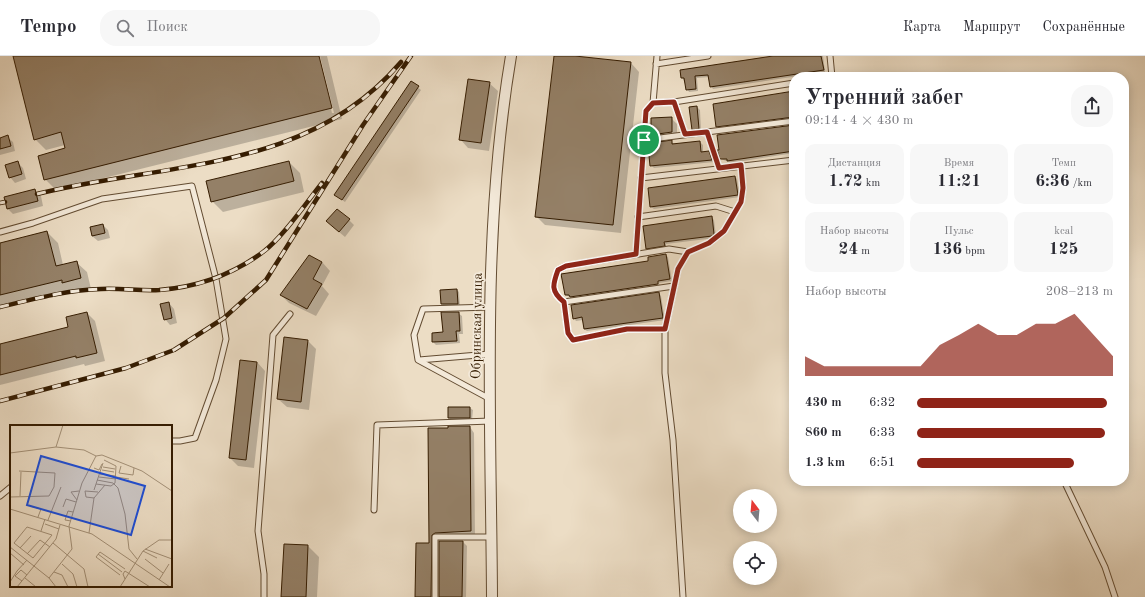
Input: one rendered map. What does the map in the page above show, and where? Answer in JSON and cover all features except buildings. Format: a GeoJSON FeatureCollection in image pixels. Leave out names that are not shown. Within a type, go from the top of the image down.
{"type":"FeatureCollection","features":[{"type":"Feature","properties":{"kind":"street","name":"Обринская улица"},"geometry":{"type":"LineString","coordinates":[[492,597],[490,354],[493,210],[511,56]]}},
{"type":"Feature","properties":{"kind":"lane"},"geometry":{"type":"LineString","coordinates":[[636,254],[646,111],[653,103],[657,56]]}},
{"type":"Feature","properties":{"kind":"lane"},"geometry":{"type":"LineString","coordinates":[[656,64],[708,56]]}},
{"type":"Feature","properties":{"kind":"lane"},"geometry":{"type":"LineString","coordinates":[[830,56],[831,72]]}},
{"type":"Feature","properties":{"kind":"lane"},"geometry":{"type":"LineString","coordinates":[[653,103],[674,102],[789,84]]}},
{"type":"Feature","properties":{"kind":"lane"},"geometry":{"type":"LineString","coordinates":[[674,102],[685,134]]}},
{"type":"Feature","properties":{"kind":"lane"},"geometry":{"type":"LineString","coordinates":[[644,140],[789,121]]}},
{"type":"Feature","properties":{"kind":"lane"},"geometry":{"type":"LineString","coordinates":[[707,132],[719,168]]}},
{"type":"Feature","properties":{"kind":"lane"},"geometry":{"type":"LineString","coordinates":[[641,178],[789,160]]}},
{"type":"Feature","properties":{"kind":"lane"},"geometry":{"type":"LineString","coordinates":[[674,286],[564,302],[556,296],[553,285],[558,270],[566,266],[669,249],[688,252],[709,243],[724,231],[741,202],[743,188],[741,165]]}},
{"type":"Feature","properties":{"kind":"lane"},"geometry":{"type":"LineString","coordinates":[[0,232],[33,224],[102,199],[192,186],[216,279],[226,339],[216,380],[195,438],[172,441]]}},
{"type":"Feature","properties":{"kind":"lane"},"geometry":{"type":"LineString","coordinates":[[638,217],[716,206],[735,212]]}},
{"type":"Feature","properties":{"kind":"lane"},"geometry":{"type":"LineString","coordinates":[[683,597],[673,440],[665,373],[665,329],[678,269],[688,252]]}},
{"type":"Feature","properties":{"kind":"lane"},"geometry":{"type":"LineString","coordinates":[[564,302],[568,333],[573,340],[627,329],[665,329]]}},
{"type":"Feature","properties":{"kind":"lane"},"geometry":{"type":"LineString","coordinates":[[418,360],[414,335],[423,309],[491,307]]}},
{"type":"Feature","properties":{"kind":"lane"},"geometry":{"type":"LineString","coordinates":[[264,597],[264,574],[258,531],[273,335],[290,314]]}},
{"type":"Feature","properties":{"kind":"lane"},"geometry":{"type":"LineString","coordinates":[[418,360],[490,354]]}},
{"type":"Feature","properties":{"kind":"lane"},"geometry":{"type":"LineString","coordinates":[[418,360],[490,399]]}},
{"type":"Feature","properties":{"kind":"lane"},"geometry":{"type":"LineString","coordinates":[[374,510],[377,424],[491,421]]}},
{"type":"Feature","properties":{"kind":"lane"},"geometry":{"type":"LineString","coordinates":[[1066,486],[1105,567],[1115,597]]}},
{"type":"Feature","properties":{"kind":"lane"},"geometry":{"type":"LineString","coordinates":[[0,496],[10,489]]}},
{"type":"Feature","properties":{"kind":"lane"},"geometry":{"type":"LineString","coordinates":[[435,597],[435,537],[491,537]]}},
{"type":"Feature","properties":{"kind":"railway"},"geometry":{"type":"LineString","coordinates":[[0,401],[126,368],[174,350],[224,318],[266,280],[363,125],[411,56]]}},
{"type":"Feature","properties":{"kind":"railway"},"geometry":{"type":"LineString","coordinates":[[37,194],[232,158],[278,144],[322,125],[364,98],[401,62]]}},
{"type":"Feature","properties":{"kind":"railway"},"geometry":{"type":"LineString","coordinates":[[0,307],[50,295],[76,291],[108,289],[159,290],[187,286],[201,283],[227,273],[251,260],[271,246],[322,183]]}},
{"type":"Feature","properties":{"kind":"railway"},"geometry":{"type":"LineString","coordinates":[[0,203],[5,202]]}},
{"type":"Feature","properties":{"kind":"route"},"geometry":{"type":"LineString","coordinates":[[674,102],[685,134],[707,132],[719,168],[741,165],[743,188],[741,202],[724,231],[709,243],[688,252],[678,269],[665,329],[627,329],[573,340],[568,333],[564,302],[556,296],[553,285],[558,270],[566,266],[636,254],[644,140],[646,111],[653,103],[674,102]]}}]}
